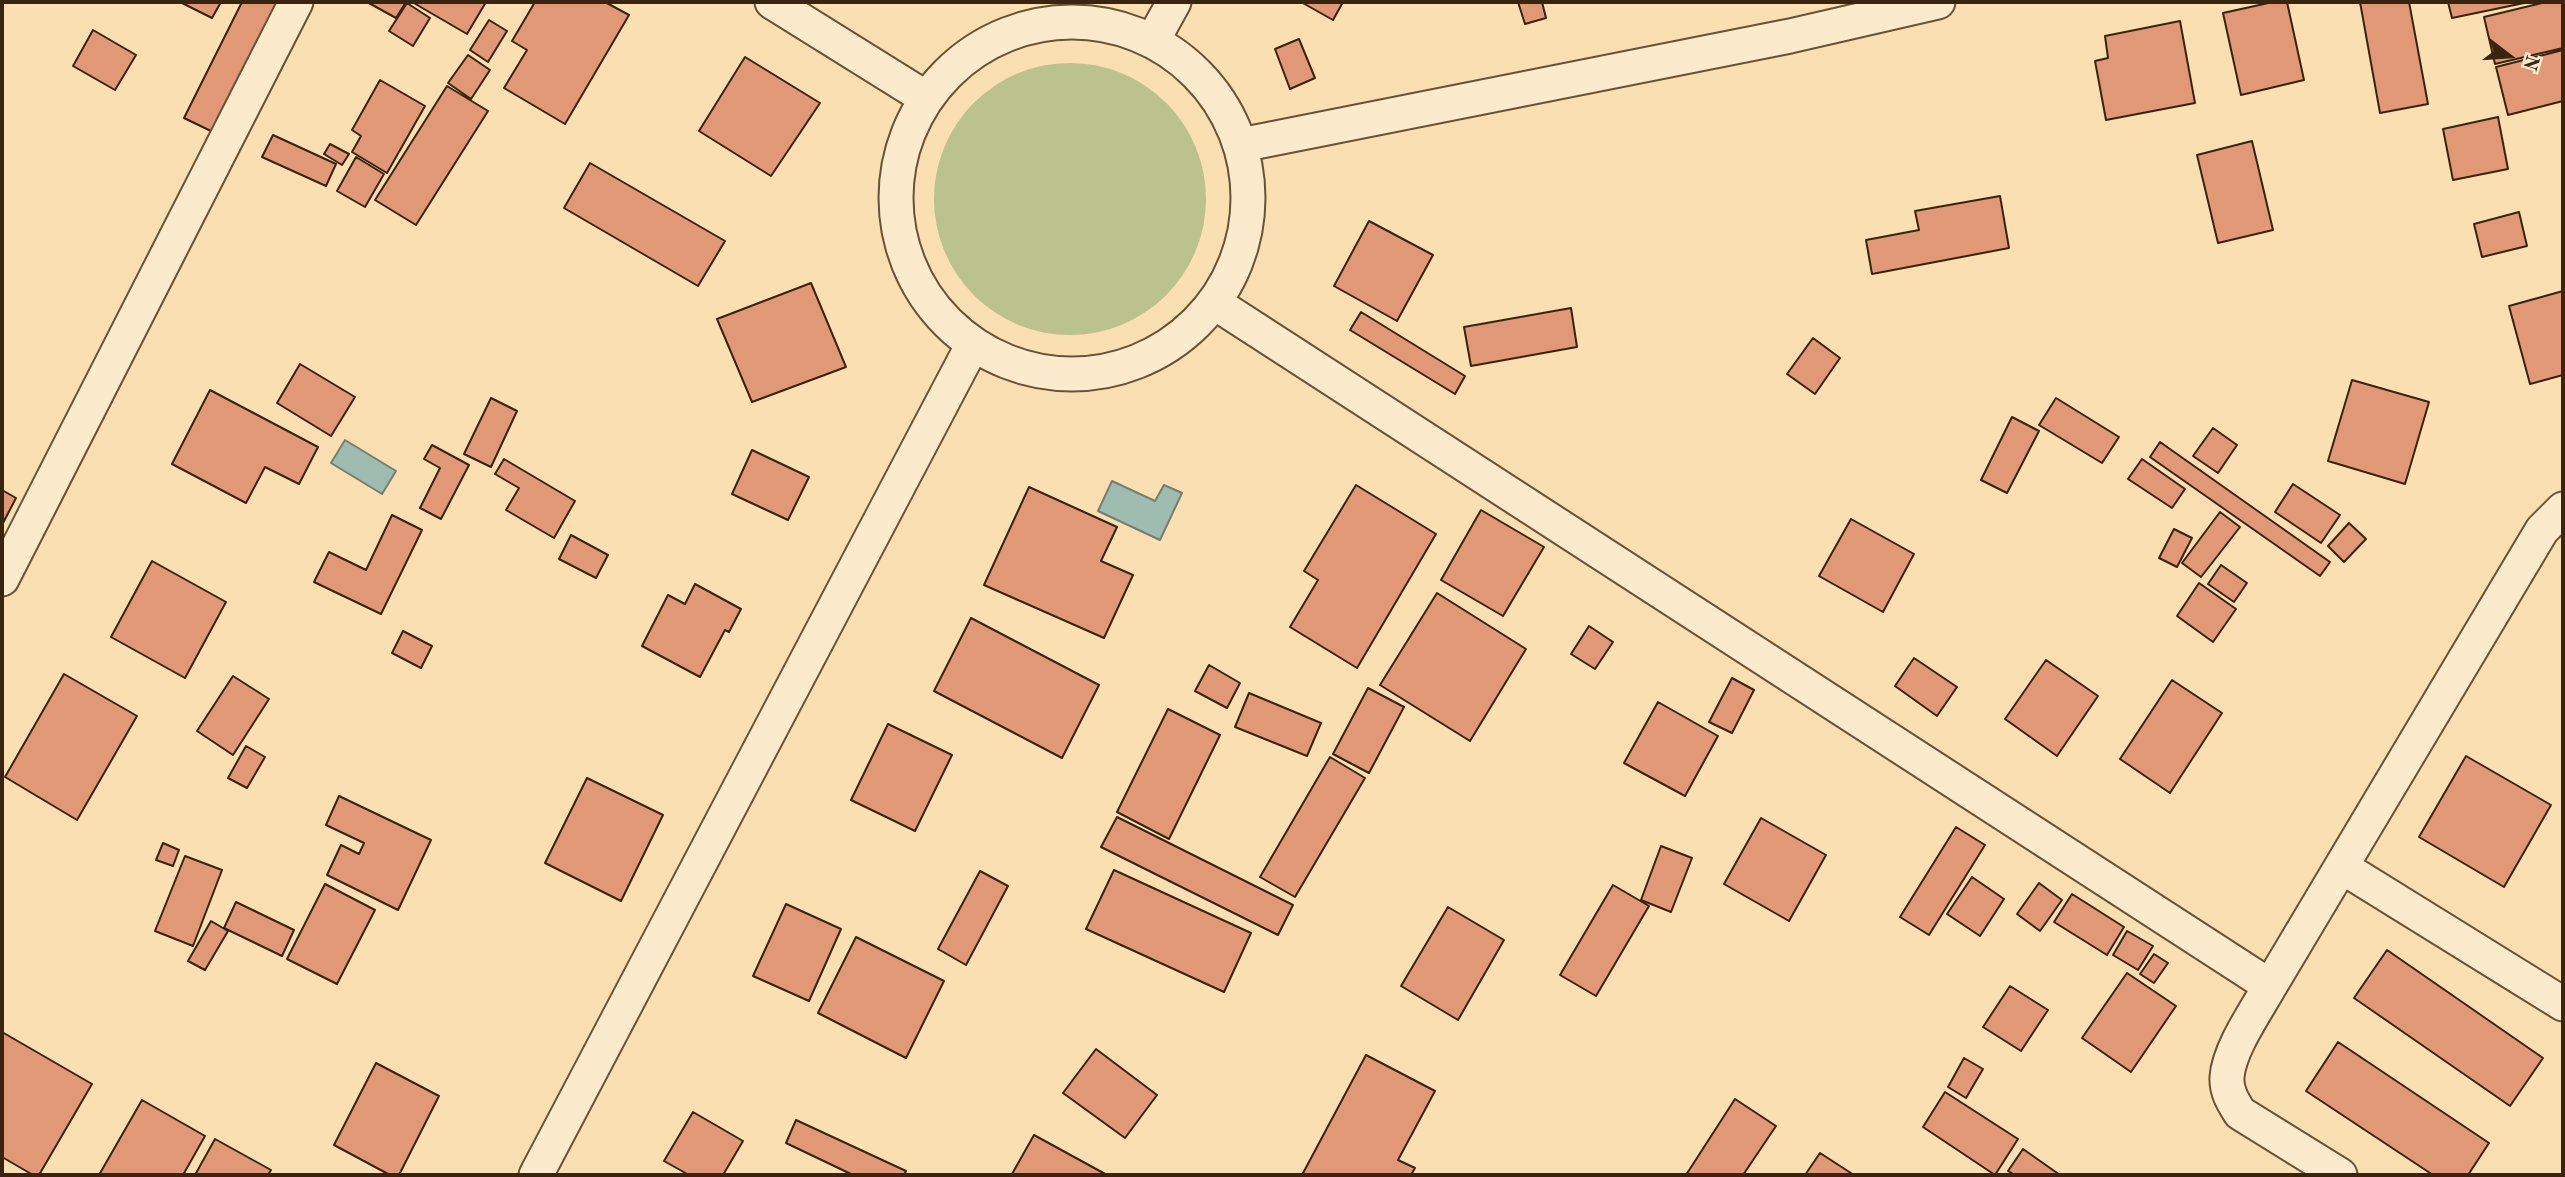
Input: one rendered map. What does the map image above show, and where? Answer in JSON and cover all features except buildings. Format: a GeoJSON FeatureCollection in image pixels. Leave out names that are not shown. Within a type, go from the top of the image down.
{"type":"FeatureCollection","features":[{"type":"Feature","properties":{"kind":"street"},"geometry":{"type":"LineString","coordinates":[[2,579],[296,2]]}},
{"type":"Feature","properties":{"kind":"street"},"geometry":{"type":"LineString","coordinates":[[772,2],[926,99]]}},
{"type":"Feature","properties":{"kind":"street"},"geometry":{"type":"LineString","coordinates":[[1153,40],[1174,2]]}},
{"type":"Feature","properties":{"kind":"street"},"geometry":{"type":"LineString","coordinates":[[1241,145],[1790,36],[1938,2]]}},
{"type":"Feature","properties":{"kind":"street"},"geometry":{"type":"LineString","coordinates":[[1093,22],[1153,40],[1191,67],[1221,102],[1241,145],[1249,199],[1240,254],[1215,303],[1165,350],[1102,374],[1034,373],[972,346],[924,297],[898,232],[898,163],[926,99],[971,53],[1029,26],[1093,22]]}},
{"type":"Feature","properties":{"kind":"street"},"geometry":{"type":"LineString","coordinates":[[1215,303],[2270,986]]}},
{"type":"Feature","properties":{"kind":"street"},"geometry":{"type":"LineString","coordinates":[[536,1175],[972,346]]}},
{"type":"Feature","properties":{"kind":"street"},"geometry":{"type":"LineString","coordinates":[[2340,1175],[2240,1114],[2230,1097],[2226,1079],[2232,1056],[2270,986],[2542,530],[2563,509]]}},
{"type":"Feature","properties":{"kind":"street"},"geometry":{"type":"LineString","coordinates":[[2342,867],[2563,1004]]}},
{"type":"Feature","properties":{"kind":"green space"},"geometry":{"type":"Polygon","coordinates":[[[1070,63],[1097,66],[1122,73],[1146,86],[1166,103],[1183,123],[1196,147],[1203,172],[1206,199],[1203,226],[1196,251],[1183,275],[1166,295],[1146,312],[1122,325],[1097,332],[1070,335],[1043,332],[1018,325],[994,312],[974,295],[957,275],[944,251],[937,226],[934,199],[937,172],[944,147],[957,123],[974,103],[994,86],[1018,73],[1043,66],[1070,63]]]}},
{"type":"Feature","properties":{"kind":"shaded area"},"geometry":{"type":"Polygon","coordinates":[[[345,440],[396,471],[382,494],[331,463],[345,440]]]}},
{"type":"Feature","properties":{"kind":"shaded area"},"geometry":{"type":"Polygon","coordinates":[[[1112,481],[1155,501],[1164,485],[1182,493],[1160,540],[1098,511],[1112,481]]]}}]}
